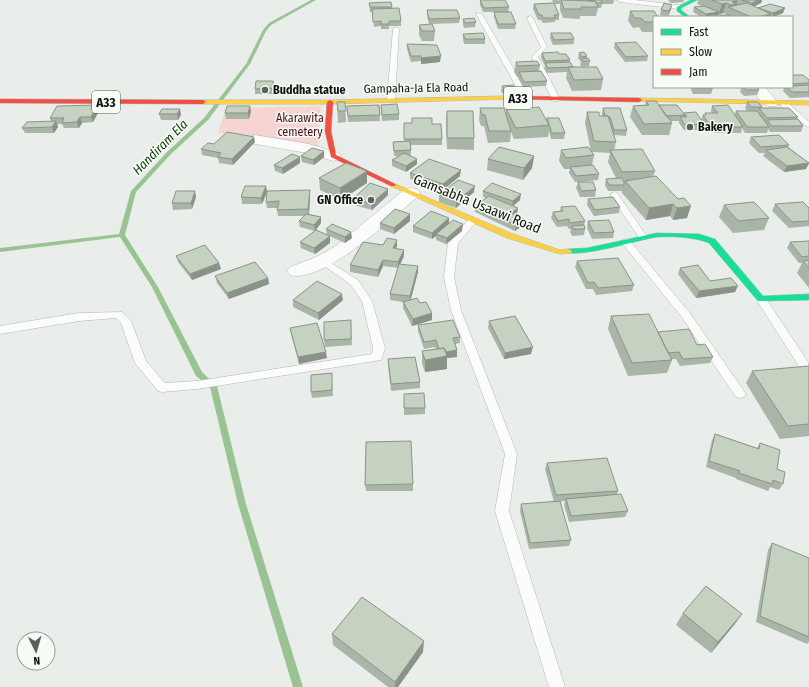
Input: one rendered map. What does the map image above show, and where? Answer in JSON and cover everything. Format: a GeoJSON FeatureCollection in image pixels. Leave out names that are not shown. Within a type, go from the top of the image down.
{"type":"FeatureCollection","features":[{"type":"Feature","properties":{"kind":"main road"},"geometry":{"type":"LineString","coordinates":[[687,16],[679,10],[679,7],[695,0]]}},
{"type":"Feature","properties":{"kind":"main road","name":"Gampaha-Ja Ela Road"},"geometry":{"type":"LineString","coordinates":[[0,101],[330,102],[527,98],[809,103]]}},
{"type":"Feature","properties":{"kind":"main road"},"geometry":{"type":"LineString","coordinates":[[330,102],[328,131],[333,156]]}},
{"type":"Feature","properties":{"kind":"main road","name":"Gamsabha Usaawi Road"},"geometry":{"type":"LineString","coordinates":[[333,156],[411,193],[510,236],[560,252],[587,250],[643,237],[685,234],[699,236],[712,241],[761,299]]}},
{"type":"Feature","properties":{"kind":"main road"},"geometry":{"type":"LineString","coordinates":[[761,299],[809,297]]}},
{"type":"Feature","properties":{"kind":"street"},"geometry":{"type":"LineString","coordinates":[[759,88],[777,103]]}},
{"type":"Feature","properties":{"kind":"street"},"geometry":{"type":"LineString","coordinates":[[255,140],[308,149],[333,156]]}},
{"type":"Feature","properties":{"kind":"street"},"geometry":{"type":"LineString","coordinates":[[297,271],[323,261],[343,250],[371,228],[392,207],[411,193]]}},
{"type":"Feature","properties":{"kind":"lane"},"geometry":{"type":"LineString","coordinates":[[620,0],[679,7]]}},
{"type":"Feature","properties":{"kind":"lane"},"geometry":{"type":"LineString","coordinates":[[479,14],[527,98]]}},
{"type":"Feature","properties":{"kind":"lane"},"geometry":{"type":"LineString","coordinates":[[530,18],[544,47],[535,57],[556,99]]}},
{"type":"Feature","properties":{"kind":"lane"},"geometry":{"type":"LineString","coordinates":[[391,100],[396,29]]}},
{"type":"Feature","properties":{"kind":"lane"},"geometry":{"type":"LineString","coordinates":[[777,103],[809,126]]}},
{"type":"Feature","properties":{"kind":"lane"},"geometry":{"type":"LineString","coordinates":[[614,196],[643,237]]}},
{"type":"Feature","properties":{"kind":"lane"},"geometry":{"type":"LineString","coordinates":[[473,220],[453,243],[450,277],[456,310],[511,454],[502,511],[557,687]]}},
{"type":"Feature","properties":{"kind":"lane"},"geometry":{"type":"LineString","coordinates":[[626,242],[685,314],[740,394]]}},
{"type":"Feature","properties":{"kind":"lane"},"geometry":{"type":"LineString","coordinates":[[0,330],[79,317],[118,314],[126,321],[141,363],[162,388],[197,385],[377,357],[379,348],[366,301],[354,282],[323,261]]}},
{"type":"Feature","properties":{"kind":"lane"},"geometry":{"type":"LineString","coordinates":[[761,299],[804,366]]}},
{"type":"Feature","properties":{"kind":"green space","name":"Akarawita cemetery"},"geometry":{"type":"Polygon","coordinates":[[[321,106],[318,147],[218,133],[226,108],[321,106]]]}},
{"type":"Feature","properties":{"kind":"building"},"geometry":{"type":"Polygon","coordinates":[[[480,0],[505,0],[509,7],[484,8],[480,0]]]}},
{"type":"Feature","properties":{"kind":"building"},"geometry":{"type":"Polygon","coordinates":[[[561,0],[595,1],[598,7],[564,9],[561,0]]]}},
{"type":"Feature","properties":{"kind":"building"},"geometry":{"type":"Polygon","coordinates":[[[588,0],[601,0],[602,3],[596,3],[595,1],[588,0]]]}},
{"type":"Feature","properties":{"kind":"building"},"geometry":{"type":"Polygon","coordinates":[[[712,0],[735,0],[737,1],[732,2],[737,4],[722,4],[712,0]]]}},
{"type":"Feature","properties":{"kind":"building"},"geometry":{"type":"Polygon","coordinates":[[[742,0],[758,0],[752,3],[742,0]]]}},
{"type":"Feature","properties":{"kind":"building"},"geometry":{"type":"Polygon","coordinates":[[[391,2],[392,7],[370,7],[369,3],[391,2]]]}},
{"type":"Feature","properties":{"kind":"building"},"geometry":{"type":"Polygon","coordinates":[[[554,3],[559,15],[554,15],[555,18],[543,18],[542,15],[539,15],[534,4],[554,3]]]}},
{"type":"Feature","properties":{"kind":"building"},"geometry":{"type":"Polygon","coordinates":[[[664,3],[672,5],[669,11],[661,10],[664,3]]]}},
{"type":"Feature","properties":{"kind":"building"},"geometry":{"type":"Polygon","coordinates":[[[747,3],[771,14],[749,16],[728,7],[747,3]]]}},
{"type":"Feature","properties":{"kind":"building"},"geometry":{"type":"Polygon","coordinates":[[[770,4],[785,8],[773,13],[758,8],[770,4]]]}},
{"type":"Feature","properties":{"kind":"building"},"geometry":{"type":"Polygon","coordinates":[[[704,6],[719,12],[706,14],[694,7],[704,6]]]}},
{"type":"Feature","properties":{"kind":"building"},"geometry":{"type":"Polygon","coordinates":[[[399,8],[401,21],[389,21],[389,24],[381,24],[381,21],[373,22],[372,9],[399,8]]]}},
{"type":"Feature","properties":{"kind":"building"},"geometry":{"type":"Polygon","coordinates":[[[427,10],[457,10],[460,18],[429,19],[427,10]]]}},
{"type":"Feature","properties":{"kind":"building"},"geometry":{"type":"Polygon","coordinates":[[[630,11],[654,11],[657,16],[653,16],[653,22],[645,22],[641,18],[635,18],[630,11]]]}},
{"type":"Feature","properties":{"kind":"building"},"geometry":{"type":"Polygon","coordinates":[[[494,12],[511,12],[516,24],[498,24],[494,12]]]}},
{"type":"Feature","properties":{"kind":"building"},"geometry":{"type":"Polygon","coordinates":[[[711,15],[732,16],[712,16],[711,15]]]}},
{"type":"Feature","properties":{"kind":"building"},"geometry":{"type":"Polygon","coordinates":[[[474,18],[476,22],[465,23],[463,19],[474,18]]]}},
{"type":"Feature","properties":{"kind":"building"},"geometry":{"type":"Polygon","coordinates":[[[432,24],[435,31],[422,31],[419,25],[432,24]]]}},
{"type":"Feature","properties":{"kind":"building"},"geometry":{"type":"Polygon","coordinates":[[[483,33],[485,39],[465,39],[463,34],[483,33]]]}},
{"type":"Feature","properties":{"kind":"building"},"geometry":{"type":"Polygon","coordinates":[[[551,33],[571,33],[574,39],[554,40],[551,33]]]}},
{"type":"Feature","properties":{"kind":"building"},"geometry":{"type":"Polygon","coordinates":[[[636,42],[648,56],[626,57],[615,43],[636,42]]]}},
{"type":"Feature","properties":{"kind":"building"},"geometry":{"type":"Polygon","coordinates":[[[407,44],[437,45],[441,56],[421,58],[421,56],[411,56],[407,44]]]}},
{"type":"Feature","properties":{"kind":"building"},"geometry":{"type":"Polygon","coordinates":[[[558,52],[559,54],[566,54],[570,60],[545,61],[542,53],[558,52]]]}},
{"type":"Feature","properties":{"kind":"building"},"geometry":{"type":"Polygon","coordinates":[[[584,52],[587,56],[582,57],[579,53],[584,52]]]}},
{"type":"Feature","properties":{"kind":"building"},"geometry":{"type":"Polygon","coordinates":[[[588,58],[590,61],[583,61],[581,59],[588,58]]]}},
{"type":"Feature","properties":{"kind":"building"},"geometry":{"type":"Polygon","coordinates":[[[537,61],[540,65],[518,66],[516,62],[537,61]]]}},
{"type":"Feature","properties":{"kind":"building"},"geometry":{"type":"Polygon","coordinates":[[[570,62],[573,67],[548,68],[545,63],[570,62]]]}},
{"type":"Feature","properties":{"kind":"building"},"geometry":{"type":"Polygon","coordinates":[[[568,67],[597,67],[603,79],[574,80],[568,67]]]}},
{"type":"Feature","properties":{"kind":"building"},"geometry":{"type":"Polygon","coordinates":[[[541,71],[547,81],[524,82],[519,72],[541,71]]]}},
{"type":"Feature","properties":{"kind":"building"},"geometry":{"type":"Polygon","coordinates":[[[793,75],[803,75],[809,80],[809,83],[793,84],[793,75]]]}},
{"type":"Feature","properties":{"kind":"building"},"geometry":{"type":"Polygon","coordinates":[[[256,81],[273,81],[273,88],[255,89],[256,81]]]}},
{"type":"Feature","properties":{"kind":"building"},"geometry":{"type":"Polygon","coordinates":[[[513,85],[515,88],[504,89],[502,86],[513,85]]]}},
{"type":"Feature","properties":{"kind":"building"},"geometry":{"type":"Polygon","coordinates":[[[809,85],[809,92],[792,92],[787,88],[793,88],[793,86],[809,85]]]}},
{"type":"Feature","properties":{"kind":"building"},"geometry":{"type":"Polygon","coordinates":[[[743,88],[758,88],[759,90],[746,90],[743,88]]]}},
{"type":"Feature","properties":{"kind":"building"},"geometry":{"type":"Polygon","coordinates":[[[646,101],[656,101],[672,123],[644,124],[633,106],[649,105],[646,101]]]}},
{"type":"Feature","properties":{"kind":"building"},"geometry":{"type":"Polygon","coordinates":[[[337,102],[345,102],[346,111],[338,111],[337,102]]]}},
{"type":"Feature","properties":{"kind":"building"},"geometry":{"type":"Polygon","coordinates":[[[747,102],[758,102],[762,107],[751,107],[747,102]]]}},
{"type":"Feature","properties":{"kind":"building"},"geometry":{"type":"Polygon","coordinates":[[[397,104],[399,114],[382,115],[381,105],[397,104]]]}},
{"type":"Feature","properties":{"kind":"building"},"geometry":{"type":"Polygon","coordinates":[[[97,105],[91,117],[80,117],[77,122],[62,123],[64,118],[50,118],[57,106],[97,105]]]}},
{"type":"Feature","properties":{"kind":"building"},"geometry":{"type":"Polygon","coordinates":[[[379,105],[380,115],[348,116],[347,106],[379,105]]]}},
{"type":"Feature","properties":{"kind":"building"},"geometry":{"type":"Polygon","coordinates":[[[659,105],[677,105],[685,115],[666,116],[659,105]]]}},
{"type":"Feature","properties":{"kind":"building"},"geometry":{"type":"Polygon","coordinates":[[[728,105],[743,127],[715,127],[713,124],[709,124],[703,115],[706,115],[705,113],[718,113],[712,106],[728,105]]]}},
{"type":"Feature","properties":{"kind":"building"},"geometry":{"type":"Polygon","coordinates":[[[227,106],[250,106],[248,113],[225,113],[227,106]]]}},
{"type":"Feature","properties":{"kind":"building"},"geometry":{"type":"Polygon","coordinates":[[[539,107],[549,125],[516,128],[506,109],[539,107]]]}},
{"type":"Feature","properties":{"kind":"building"},"geometry":{"type":"Polygon","coordinates":[[[480,108],[504,108],[511,131],[489,131],[485,115],[482,115],[480,108]]]}},
{"type":"Feature","properties":{"kind":"building"},"geometry":{"type":"Polygon","coordinates":[[[603,108],[620,108],[627,130],[614,130],[610,117],[605,116],[603,108]]]}},
{"type":"Feature","properties":{"kind":"building"},"geometry":{"type":"Polygon","coordinates":[[[759,108],[789,108],[798,117],[767,118],[759,108]]]}},
{"type":"Feature","properties":{"kind":"building"},"geometry":{"type":"Polygon","coordinates":[[[162,109],[180,109],[177,114],[159,114],[162,109]]]}},
{"type":"Feature","properties":{"kind":"building"},"geometry":{"type":"Polygon","coordinates":[[[447,111],[473,111],[474,138],[447,138],[447,111]]]}},
{"type":"Feature","properties":{"kind":"building"},"geometry":{"type":"Polygon","coordinates":[[[736,111],[757,111],[769,127],[747,127],[736,111]]]}},
{"type":"Feature","properties":{"kind":"building"},"geometry":{"type":"Polygon","coordinates":[[[587,112],[599,112],[599,116],[608,116],[616,142],[594,141],[587,112]]]}},
{"type":"Feature","properties":{"kind":"building"},"geometry":{"type":"Polygon","coordinates":[[[696,112],[704,124],[685,125],[680,117],[687,117],[684,113],[696,112]]]}},
{"type":"Feature","properties":{"kind":"building"},"geometry":{"type":"Polygon","coordinates":[[[412,118],[432,118],[432,124],[441,124],[442,139],[404,139],[404,123],[412,123],[412,118]]]}},
{"type":"Feature","properties":{"kind":"building"},"geometry":{"type":"Polygon","coordinates":[[[547,118],[559,118],[565,133],[552,133],[547,118]]]}},
{"type":"Feature","properties":{"kind":"building"},"geometry":{"type":"Polygon","coordinates":[[[798,119],[803,126],[772,126],[767,120],[798,119]]]}},
{"type":"Feature","properties":{"kind":"building"},"geometry":{"type":"Polygon","coordinates":[[[56,121],[52,127],[22,128],[27,122],[56,121]]]}},
{"type":"Feature","properties":{"kind":"building"},"geometry":{"type":"Polygon","coordinates":[[[227,132],[254,137],[232,159],[218,157],[221,153],[201,149],[208,143],[214,144],[227,132]]]}},
{"type":"Feature","properties":{"kind":"building"},"geometry":{"type":"Polygon","coordinates":[[[779,135],[789,145],[761,147],[751,137],[779,135]]]}},
{"type":"Feature","properties":{"kind":"building"},"geometry":{"type":"Polygon","coordinates":[[[410,141],[411,150],[394,151],[393,142],[410,141]]]}},
{"type":"Feature","properties":{"kind":"building"},"geometry":{"type":"Polygon","coordinates":[[[499,147],[534,156],[524,168],[488,159],[499,147]]]}},
{"type":"Feature","properties":{"kind":"building"},"geometry":{"type":"Polygon","coordinates":[[[588,147],[594,155],[566,158],[561,150],[588,147]]]}},
{"type":"Feature","properties":{"kind":"building"},"geometry":{"type":"Polygon","coordinates":[[[787,147],[809,163],[787,166],[766,150],[787,147]]]}},
{"type":"Feature","properties":{"kind":"building"},"geometry":{"type":"Polygon","coordinates":[[[312,148],[324,151],[313,160],[301,156],[312,148]]]}},
{"type":"Feature","properties":{"kind":"building"},"geometry":{"type":"Polygon","coordinates":[[[642,149],[655,171],[622,172],[610,150],[642,149]]]}},
{"type":"Feature","properties":{"kind":"building"},"geometry":{"type":"Polygon","coordinates":[[[404,153],[417,159],[406,166],[392,160],[404,153]]]}},
{"type":"Feature","properties":{"kind":"building"},"geometry":{"type":"Polygon","coordinates":[[[292,154],[300,157],[282,168],[274,165],[292,154]]]}},
{"type":"Feature","properties":{"kind":"building"},"geometry":{"type":"Polygon","coordinates":[[[429,159],[461,170],[443,184],[410,173],[429,159]]]}},
{"type":"Feature","properties":{"kind":"building"},"geometry":{"type":"Polygon","coordinates":[[[346,163],[367,171],[340,188],[319,178],[346,163]]]}},
{"type":"Feature","properties":{"kind":"building"},"geometry":{"type":"Polygon","coordinates":[[[593,165],[599,174],[576,176],[570,167],[593,165]]]}},
{"type":"Feature","properties":{"kind":"building"},"geometry":{"type":"Polygon","coordinates":[[[656,176],[678,199],[684,198],[691,206],[677,208],[673,204],[649,208],[625,181],[656,176]]]}},
{"type":"Feature","properties":{"kind":"building"},"geometry":{"type":"Polygon","coordinates":[[[622,178],[624,185],[609,185],[606,179],[622,178]]]}},
{"type":"Feature","properties":{"kind":"building"},"geometry":{"type":"Polygon","coordinates":[[[458,180],[475,186],[456,202],[439,195],[458,180]]]}},
{"type":"Feature","properties":{"kind":"building"},"geometry":{"type":"Polygon","coordinates":[[[578,182],[593,182],[596,190],[581,191],[578,182]]]}},
{"type":"Feature","properties":{"kind":"building"},"geometry":{"type":"Polygon","coordinates":[[[370,183],[388,189],[371,204],[354,198],[370,183]]]}},
{"type":"Feature","properties":{"kind":"building"},"geometry":{"type":"Polygon","coordinates":[[[492,183],[521,194],[513,201],[483,191],[492,183]]]}},
{"type":"Feature","properties":{"kind":"building"},"geometry":{"type":"Polygon","coordinates":[[[245,186],[266,186],[261,198],[241,197],[245,186]]]}},
{"type":"Feature","properties":{"kind":"building"},"geometry":{"type":"Polygon","coordinates":[[[310,190],[308,209],[277,210],[279,201],[266,202],[267,191],[310,190]]]}},
{"type":"Feature","properties":{"kind":"building"},"geometry":{"type":"Polygon","coordinates":[[[176,191],[195,191],[191,203],[172,203],[176,191]]]}},
{"type":"Feature","properties":{"kind":"building"},"geometry":{"type":"Polygon","coordinates":[[[489,196],[518,208],[511,213],[524,219],[516,225],[475,206],[489,196]]]}},
{"type":"Feature","properties":{"kind":"building"},"geometry":{"type":"Polygon","coordinates":[[[613,197],[620,207],[595,210],[588,199],[613,197]]]}},
{"type":"Feature","properties":{"kind":"building"},"geometry":{"type":"Polygon","coordinates":[[[754,202],[769,218],[738,221],[724,205],[754,202]]]}},
{"type":"Feature","properties":{"kind":"building"},"geometry":{"type":"Polygon","coordinates":[[[803,202],[809,208],[809,221],[792,222],[775,204],[803,202]]]}},
{"type":"Feature","properties":{"kind":"building"},"geometry":{"type":"Polygon","coordinates":[[[575,206],[585,221],[570,223],[569,219],[558,221],[553,212],[563,211],[561,207],[575,206]]]}},
{"type":"Feature","properties":{"kind":"building"},"geometry":{"type":"Polygon","coordinates":[[[395,209],[410,214],[394,228],[380,223],[395,209]]]}},
{"type":"Feature","properties":{"kind":"building"},"geometry":{"type":"Polygon","coordinates":[[[431,211],[449,218],[432,233],[413,226],[431,211]]]}},
{"type":"Feature","properties":{"kind":"building"},"geometry":{"type":"Polygon","coordinates":[[[306,214],[321,217],[314,225],[299,221],[306,214]]]}},
{"type":"Feature","properties":{"kind":"building"},"geometry":{"type":"Polygon","coordinates":[[[453,220],[463,224],[447,238],[436,234],[453,220]]]}},
{"type":"Feature","properties":{"kind":"building"},"geometry":{"type":"Polygon","coordinates":[[[609,220],[614,232],[594,233],[588,221],[609,220]]]}},
{"type":"Feature","properties":{"kind":"building"},"geometry":{"type":"Polygon","coordinates":[[[332,224],[351,232],[345,237],[326,229],[332,224]]]}},
{"type":"Feature","properties":{"kind":"building"},"geometry":{"type":"Polygon","coordinates":[[[584,225],[585,229],[573,229],[572,226],[584,225]]]}},
{"type":"Feature","properties":{"kind":"building"},"geometry":{"type":"Polygon","coordinates":[[[316,230],[330,236],[314,248],[300,242],[316,230]]]}},
{"type":"Feature","properties":{"kind":"building"},"geometry":{"type":"Polygon","coordinates":[[[387,238],[397,240],[393,248],[404,250],[398,262],[383,260],[378,270],[350,265],[363,242],[383,245],[387,238]]]}},
{"type":"Feature","properties":{"kind":"building"},"geometry":{"type":"Polygon","coordinates":[[[809,241],[809,256],[802,257],[790,242],[809,241]]]}},
{"type":"Feature","properties":{"kind":"building"},"geometry":{"type":"Polygon","coordinates":[[[205,245],[219,263],[190,274],[176,256],[205,245]]]}},
{"type":"Feature","properties":{"kind":"building"},"geometry":{"type":"Polygon","coordinates":[[[618,258],[634,285],[598,288],[594,282],[588,283],[577,261],[618,258]]]}},
{"type":"Feature","properties":{"kind":"building"},"geometry":{"type":"Polygon","coordinates":[[[809,260],[809,268],[803,261],[809,260]]]}},
{"type":"Feature","properties":{"kind":"building"},"geometry":{"type":"Polygon","coordinates":[[[255,262],[268,278],[227,293],[215,276],[255,262]]]}},
{"type":"Feature","properties":{"kind":"building"},"geometry":{"type":"Polygon","coordinates":[[[399,264],[418,266],[410,296],[390,294],[399,264]]]}},
{"type":"Feature","properties":{"kind":"building"},"geometry":{"type":"Polygon","coordinates":[[[698,265],[710,281],[731,278],[738,286],[699,291],[680,268],[698,265]]]}},
{"type":"Feature","properties":{"kind":"building"},"geometry":{"type":"Polygon","coordinates":[[[317,281],[342,294],[318,313],[293,300],[317,281]]]}},
{"type":"Feature","properties":{"kind":"building"},"geometry":{"type":"Polygon","coordinates":[[[417,298],[420,303],[426,302],[432,313],[413,319],[403,302],[417,298]]]}},
{"type":"Feature","properties":{"kind":"building"},"geometry":{"type":"Polygon","coordinates":[[[649,314],[672,360],[632,363],[611,316],[649,314]]]}},
{"type":"Feature","properties":{"kind":"building"},"geometry":{"type":"Polygon","coordinates":[[[515,316],[533,347],[505,353],[489,321],[515,316]]]}},
{"type":"Feature","properties":{"kind":"building"},"geometry":{"type":"Polygon","coordinates":[[[351,320],[351,339],[324,340],[324,322],[351,320]]]}},
{"type":"Feature","properties":{"kind":"building"},"geometry":{"type":"Polygon","coordinates":[[[453,320],[460,337],[453,338],[457,350],[446,352],[444,348],[439,349],[436,340],[424,342],[418,325],[453,320]]]}},
{"type":"Feature","properties":{"kind":"building"},"geometry":{"type":"Polygon","coordinates":[[[317,323],[326,352],[298,357],[290,328],[317,323]]]}},
{"type":"Feature","properties":{"kind":"building"},"geometry":{"type":"Polygon","coordinates":[[[689,329],[697,345],[705,344],[713,357],[683,359],[679,352],[668,353],[658,332],[689,329]]]}},
{"type":"Feature","properties":{"kind":"building"},"geometry":{"type":"Polygon","coordinates":[[[444,348],[447,356],[425,360],[422,351],[444,348]]]}},
{"type":"Feature","properties":{"kind":"building"},"geometry":{"type":"Polygon","coordinates":[[[415,357],[420,382],[391,384],[388,359],[415,357]]]}},
{"type":"Feature","properties":{"kind":"building"},"geometry":{"type":"Polygon","coordinates":[[[809,366],[809,424],[788,426],[752,371],[809,366]]]}},
{"type":"Feature","properties":{"kind":"building"},"geometry":{"type":"Polygon","coordinates":[[[332,373],[332,390],[311,392],[311,375],[332,373]]]}},
{"type":"Feature","properties":{"kind":"building"},"geometry":{"type":"Polygon","coordinates":[[[424,393],[425,408],[404,408],[404,394],[424,393]]]}},
{"type":"Feature","properties":{"kind":"building"},"geometry":{"type":"Polygon","coordinates":[[[715,434],[759,449],[760,443],[780,450],[777,469],[785,472],[783,484],[773,480],[772,484],[739,473],[740,471],[709,461],[715,434]]]}},
{"type":"Feature","properties":{"kind":"building"},"geometry":{"type":"Polygon","coordinates":[[[411,441],[413,484],[365,485],[366,442],[411,441]]]}},
{"type":"Feature","properties":{"kind":"building"},"geometry":{"type":"Polygon","coordinates":[[[607,458],[618,491],[556,495],[547,463],[607,458]]]}},
{"type":"Feature","properties":{"kind":"building"},"geometry":{"type":"Polygon","coordinates":[[[621,494],[628,511],[571,516],[566,499],[621,494]]]}},
{"type":"Feature","properties":{"kind":"building"},"geometry":{"type":"Polygon","coordinates":[[[560,501],[571,540],[530,543],[521,504],[560,501]]]}},
{"type":"Feature","properties":{"kind":"building"},"geometry":{"type":"Polygon","coordinates":[[[772,543],[809,558],[809,637],[760,616],[772,543]]]}},
{"type":"Feature","properties":{"kind":"building"},"geometry":{"type":"Polygon","coordinates":[[[706,586],[742,614],[718,642],[683,613],[706,586]]]}},
{"type":"Feature","properties":{"kind":"building"},"geometry":{"type":"Polygon","coordinates":[[[362,597],[424,641],[395,682],[332,634],[362,597]]]}},
{"type":"Feature","properties":{"kind":"waterway","name":"Handiram Ela"},"geometry":{"type":"LineString","coordinates":[[122,235],[133,192],[169,153],[206,119],[248,64],[264,31],[270,24],[314,0]]}},
{"type":"Feature","properties":{"kind":"waterway","name":"Handiram Ela"},"geometry":{"type":"LineString","coordinates":[[0,250],[122,235]]}},
{"type":"Feature","properties":{"kind":"waterway"},"geometry":{"type":"LineString","coordinates":[[122,235],[155,287],[199,374],[213,386],[242,504],[298,687]]}},
{"type":"Feature","properties":{"kind":"traffic: fast"},"geometry":{"type":"LineString","coordinates":[[687,16],[679,10],[679,7],[695,0]]}},
{"type":"Feature","properties":{"kind":"traffic: fast"},"geometry":{"type":"LineString","coordinates":[[568,251],[587,250],[657,235],[699,236],[712,241],[761,299],[809,297]]}},
{"type":"Feature","properties":{"kind":"traffic: slow"},"geometry":{"type":"LineString","coordinates":[[203,102],[330,102],[513,98]]}},
{"type":"Feature","properties":{"kind":"traffic: slow"},"geometry":{"type":"LineString","coordinates":[[639,100],[809,103]]}},
{"type":"Feature","properties":{"kind":"traffic: slow"},"geometry":{"type":"LineString","coordinates":[[393,185],[510,236],[560,252],[568,251]]}},
{"type":"Feature","properties":{"kind":"traffic: jam"},"geometry":{"type":"LineString","coordinates":[[513,98],[639,100]]}},
{"type":"Feature","properties":{"kind":"traffic: jam"},"geometry":{"type":"LineString","coordinates":[[0,101],[203,102]]}},
{"type":"Feature","properties":{"kind":"traffic: jam"},"geometry":{"type":"LineString","coordinates":[[330,102],[328,131],[333,156],[393,185]]}},
{"type":"Feature","properties":{"kind":"place","name":"Buddha statue"},"geometry":{"type":"Point","coordinates":[265,90]}},
{"type":"Feature","properties":{"kind":"place","name":"Bakery"},"geometry":{"type":"Point","coordinates":[690,127]}},
{"type":"Feature","properties":{"kind":"place","name":"GN Office"},"geometry":{"type":"Point","coordinates":[371,200]}}]}
